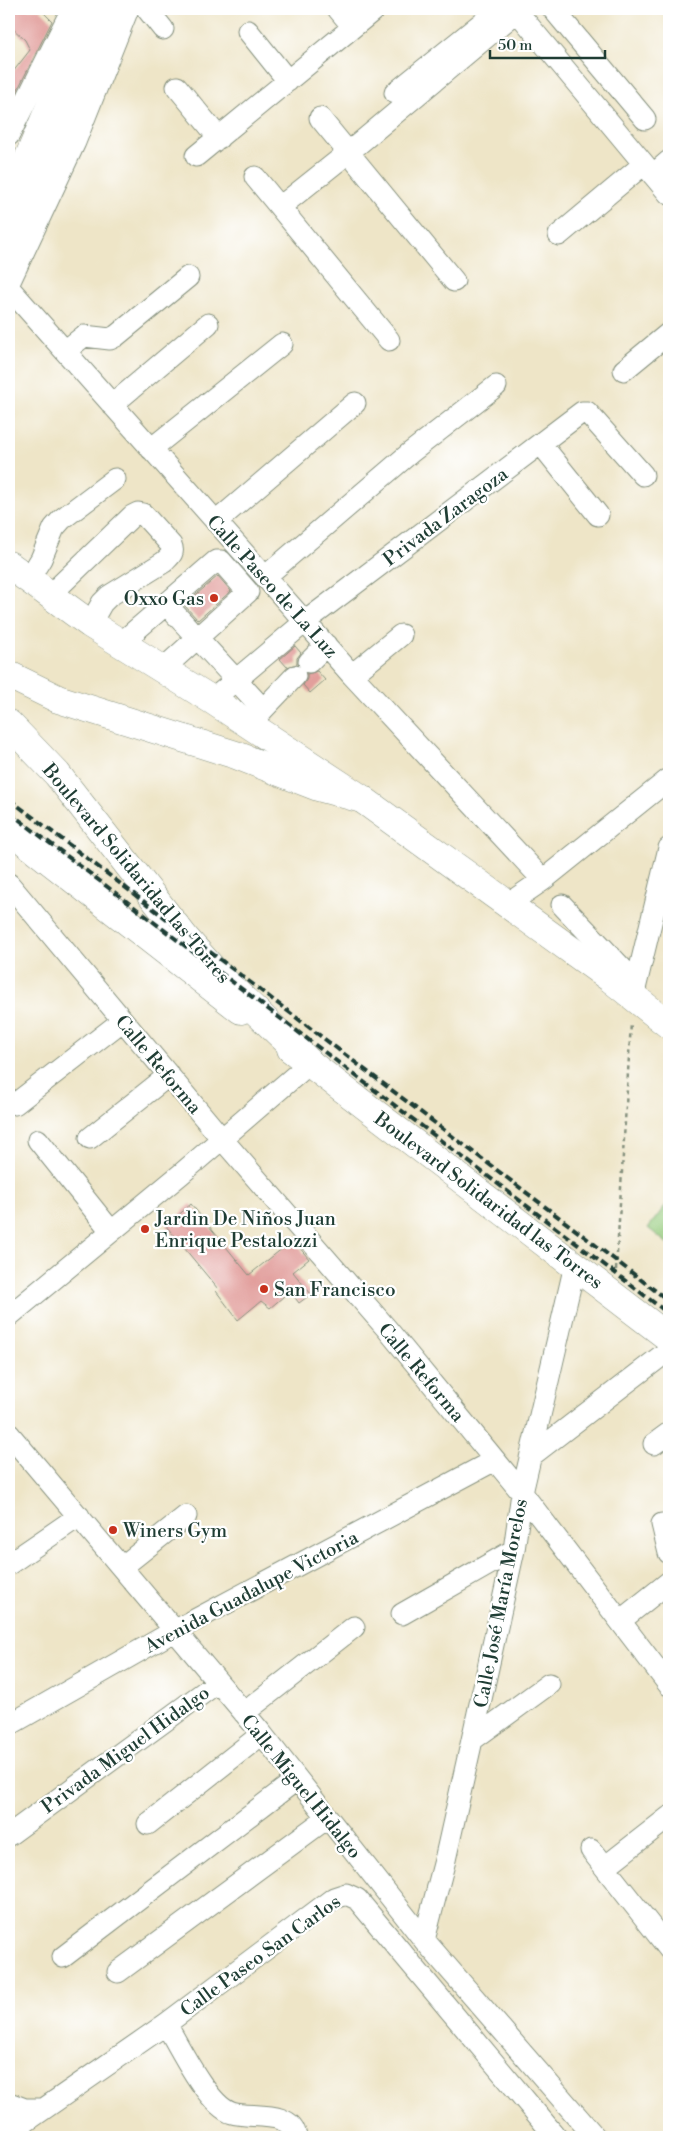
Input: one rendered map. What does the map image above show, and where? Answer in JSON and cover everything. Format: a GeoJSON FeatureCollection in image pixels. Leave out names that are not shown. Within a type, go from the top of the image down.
{"type":"FeatureCollection","features":[{"type":"Feature","properties":{"kind":"main road"},"geometry":{"type":"LineString","coordinates":[[9,253],[69,90],[92,9]]}},
{"type":"Feature","properties":{"kind":"main road"},"geometry":{"type":"LineString","coordinates":[[9,204],[111,9]]}},
{"type":"Feature","properties":{"kind":"main road"},"geometry":{"type":"LineString","coordinates":[[29,580],[90,624],[212,700],[256,717],[362,799],[508,904],[635,990],[669,1025]]}},
{"type":"Feature","properties":{"kind":"main road"},"geometry":{"type":"LineString","coordinates":[[9,675],[58,699],[236,755],[318,787],[362,799]]}},
{"type":"Feature","properties":{"kind":"main road","name":"Boulevard Solidaridad las Torres"},"geometry":{"type":"LineString","coordinates":[[9,724],[57,774],[186,939],[218,975],[310,1063]]}},
{"type":"Feature","properties":{"kind":"main road","name":"Boulevard Solidaridad las Torres"},"geometry":{"type":"LineString","coordinates":[[9,830],[669,1338]]}},
{"type":"Feature","properties":{"kind":"street"},"geometry":{"type":"LineString","coordinates":[[9,136],[72,9]]}},
{"type":"Feature","properties":{"kind":"street"},"geometry":{"type":"LineString","coordinates":[[9,283],[75,142],[128,9]]}},
{"type":"Feature","properties":{"kind":"street"},"geometry":{"type":"LineString","coordinates":[[147,9],[163,29]]}},
{"type":"Feature","properties":{"kind":"street"},"geometry":{"type":"LineString","coordinates":[[338,9],[353,27]]}},
{"type":"Feature","properties":{"kind":"street"},"geometry":{"type":"LineString","coordinates":[[196,156],[375,9]]}},
{"type":"Feature","properties":{"kind":"street"},"geometry":{"type":"LineString","coordinates":[[395,93],[513,9]]}},
{"type":"Feature","properties":{"kind":"street"},"geometry":{"type":"LineString","coordinates":[[280,207],[349,152],[513,9]]}},
{"type":"Feature","properties":{"kind":"street"},"geometry":{"type":"LineString","coordinates":[[513,9],[669,194]]}},
{"type":"Feature","properties":{"kind":"street"},"geometry":{"type":"LineString","coordinates":[[553,9],[645,119]]}},
{"type":"Feature","properties":{"kind":"street"},"geometry":{"type":"LineString","coordinates":[[248,31],[288,81]]}},
{"type":"Feature","properties":{"kind":"street"},"geometry":{"type":"LineString","coordinates":[[178,87],[219,138]]}},
{"type":"Feature","properties":{"kind":"street"},"geometry":{"type":"LineString","coordinates":[[320,118],[454,281]]}},
{"type":"Feature","properties":{"kind":"street"},"geometry":{"type":"LineString","coordinates":[[559,235],[648,169],[669,161]]}},
{"type":"Feature","properties":{"kind":"street"},"geometry":{"type":"LineString","coordinates":[[255,176],[389,340]]}},
{"type":"Feature","properties":{"kind":"street"},"geometry":{"type":"LineString","coordinates":[[64,351],[84,336],[110,338],[116,336],[188,277]]}},
{"type":"Feature","properties":{"kind":"street","name":"Calle Paseo de La Luz"},"geometry":{"type":"LineString","coordinates":[[9,288],[352,675],[543,880]]}},
{"type":"Feature","properties":{"kind":"street"},"geometry":{"type":"LineString","coordinates":[[112,405],[208,324]]}},
{"type":"Feature","properties":{"kind":"street"},"geometry":{"type":"LineString","coordinates":[[624,370],[669,333]]}},
{"type":"Feature","properties":{"kind":"street"},"geometry":{"type":"LineString","coordinates":[[151,449],[282,344]]}},
{"type":"Feature","properties":{"kind":"street"},"geometry":{"type":"LineString","coordinates":[[266,576],[410,453],[496,386]]}},
{"type":"Feature","properties":{"kind":"street"},"geometry":{"type":"LineString","coordinates":[[216,522],[355,402]]}},
{"type":"Feature","properties":{"kind":"street","name":"Privada Zaragoza"},"geometry":{"type":"LineString","coordinates":[[212,700],[306,621],[579,414],[585,411],[643,475]]}},
{"type":"Feature","properties":{"kind":"street"},"geometry":{"type":"LineString","coordinates":[[541,444],[598,516]]}},
{"type":"Feature","properties":{"kind":"street"},"geometry":{"type":"LineString","coordinates":[[29,580],[54,528],[62,519],[115,479]]}},
{"type":"Feature","properties":{"kind":"street"},"geometry":{"type":"LineString","coordinates":[[29,580],[132,516],[138,513],[143,514],[171,545],[172,554],[164,562],[109,596],[102,603],[90,624]]}},
{"type":"Feature","properties":{"kind":"street"},"geometry":{"type":"LineString","coordinates":[[121,643],[218,560],[248,590],[246,595],[163,669]]}},
{"type":"Feature","properties":{"kind":"street"},"geometry":{"type":"LineString","coordinates":[[166,604],[236,680],[256,717],[326,645]]}},
{"type":"Feature","properties":{"kind":"street"},"geometry":{"type":"LineString","coordinates":[[352,675],[400,635]]}},
{"type":"Feature","properties":{"kind":"street"},"geometry":{"type":"LineString","coordinates":[[508,904],[543,880],[669,779]]}},
{"type":"Feature","properties":{"kind":"street"},"geometry":{"type":"LineString","coordinates":[[635,990],[669,848]]}},
{"type":"Feature","properties":{"kind":"street","name":"Calle Reforma"},"geometry":{"type":"LineString","coordinates":[[10,888],[115,1026],[169,1075],[387,1329],[522,1493],[669,1685]]}},
{"type":"Feature","properties":{"kind":"street"},"geometry":{"type":"LineString","coordinates":[[562,905],[635,990]]}},
{"type":"Feature","properties":{"kind":"street"},"geometry":{"type":"LineString","coordinates":[[15,1104],[115,1026]]}},
{"type":"Feature","properties":{"kind":"street"},"geometry":{"type":"LineString","coordinates":[[9,1316],[222,1139],[310,1063]]}},
{"type":"Feature","properties":{"kind":"street"},"geometry":{"type":"LineString","coordinates":[[90,1138],[169,1075]]}},
{"type":"Feature","properties":{"kind":"street"},"geometry":{"type":"LineString","coordinates":[[38,1140],[110,1231]]}},
{"type":"Feature","properties":{"kind":"street","name":"Calle José María Morelos"},"geometry":{"type":"LineString","coordinates":[[424,1940],[445,1860],[472,1740],[514,1550],[522,1493],[575,1265]]}},
{"type":"Feature","properties":{"kind":"street"},"geometry":{"type":"LineString","coordinates":[[531,1456],[669,1350]]}},
{"type":"Feature","properties":{"kind":"street","name":"Calle Miguel Hidalgo"},"geometry":{"type":"LineString","coordinates":[[12,1446],[78,1516],[176,1630],[262,1734],[296,1780],[424,1940],[595,2137]]}},
{"type":"Feature","properties":{"kind":"street","name":"Avenida Guadalupe Victoria"},"geometry":{"type":"LineString","coordinates":[[9,1725],[176,1630],[495,1460]]}},
{"type":"Feature","properties":{"kind":"street"},"geometry":{"type":"LineString","coordinates":[[9,1564],[78,1516]]}},
{"type":"Feature","properties":{"kind":"street"},"geometry":{"type":"LineString","coordinates":[[122,1568],[186,1516]]}},
{"type":"Feature","properties":{"kind":"street"},"geometry":{"type":"LineString","coordinates":[[662,1524],[669,1553]]}},
{"type":"Feature","properties":{"kind":"street"},"geometry":{"type":"LineString","coordinates":[[402,1614],[514,1550]]}},
{"type":"Feature","properties":{"kind":"street"},"geometry":{"type":"LineString","coordinates":[[620,1621],[669,1582]]}},
{"type":"Feature","properties":{"kind":"street"},"geometry":{"type":"LineString","coordinates":[[244,1713],[354,1627]]}},
{"type":"Feature","properties":{"kind":"street","name":"Privada Miguel Hidalgo"},"geometry":{"type":"LineString","coordinates":[[9,1835],[218,1682]]}},
{"type":"Feature","properties":{"kind":"street"},"geometry":{"type":"LineString","coordinates":[[472,1740],[549,1684]]}},
{"type":"Feature","properties":{"kind":"street"},"geometry":{"type":"LineString","coordinates":[[148,1824],[262,1734]]}},
{"type":"Feature","properties":{"kind":"street"},"geometry":{"type":"LineString","coordinates":[[64,1957],[296,1780]]}},
{"type":"Feature","properties":{"kind":"street"},"geometry":{"type":"LineString","coordinates":[[605,1866],[669,1817]]}},
{"type":"Feature","properties":{"kind":"street"},"geometry":{"type":"LineString","coordinates":[[118,1972],[328,1818]]}},
{"type":"Feature","properties":{"kind":"street"},"geometry":{"type":"LineString","coordinates":[[591,1850],[668,1944]]}},
{"type":"Feature","properties":{"kind":"street","name":"Calle Paseo San Carlos"},"geometry":{"type":"LineString","coordinates":[[9,2133],[166,2024],[334,1898],[346,1894],[357,1899],[556,2137]]}},
{"type":"Feature","properties":{"kind":"street"},"geometry":{"type":"LineString","coordinates":[[166,2024],[206,2091],[216,2104],[232,2113],[267,2116],[285,2121],[295,2130],[296,2137]]}},
{"type":"Feature","properties":{"kind":"street"},"geometry":{"type":"LineString","coordinates":[[9,2102],[25,2109],[44,2109]]}},
{"type":"Feature","properties":{"kind":"path"},"geometry":{"type":"LineString","coordinates":[[615,1296],[618,1210],[635,990]]}},
{"type":"Feature","properties":{"kind":"green space"},"geometry":{"type":"Polygon","coordinates":[[[669,1201],[669,1245],[648,1228],[669,1201]]]}},
{"type":"Feature","properties":{"kind":"building"},"geometry":{"type":"Polygon","coordinates":[[[9,9],[40,9],[52,21],[15,95],[9,103],[9,77],[30,50],[25,40],[9,25],[9,9]]]}},
{"type":"Feature","properties":{"kind":"building"},"geometry":{"type":"Polygon","coordinates":[[[218,576],[231,591],[198,620],[184,605],[218,576]]]}},
{"type":"Feature","properties":{"kind":"building"},"geometry":{"type":"Polygon","coordinates":[[[295,646],[301,653],[297,658],[297,664],[287,667],[280,659],[295,646]]]}},
{"type":"Feature","properties":{"kind":"building"},"geometry":{"type":"Polygon","coordinates":[[[317,671],[325,680],[310,693],[303,685],[307,679],[307,674],[317,671]]]}},
{"type":"Feature","properties":{"kind":"building"},"geometry":{"type":"Polygon","coordinates":[[[191,1204],[249,1275],[293,1240],[309,1259],[293,1272],[311,1294],[299,1303],[290,1291],[270,1308],[261,1301],[238,1320],[216,1291],[218,1289],[166,1226],[191,1204]]]}},
{"type":"Feature","properties":{"kind":"railway"},"geometry":{"type":"LineString","coordinates":[[9,799],[669,1301]]}},
{"type":"Feature","properties":{"kind":"railway"},"geometry":{"type":"LineString","coordinates":[[9,812],[669,1314]]}},
{"type":"Feature","properties":{"kind":"place","name":"Oxxo Gas"},"geometry":{"type":"Point","coordinates":[214,598]}},
{"type":"Feature","properties":{"kind":"place","name":"Jardin De Niños Juan Enrique Pestalozzi"},"geometry":{"type":"Point","coordinates":[145,1229]}},
{"type":"Feature","properties":{"kind":"place","name":"San Francisco"},"geometry":{"type":"Point","coordinates":[264,1289]}},
{"type":"Feature","properties":{"kind":"place","name":"Winers Gym"},"geometry":{"type":"Point","coordinates":[113,1530]}}]}
